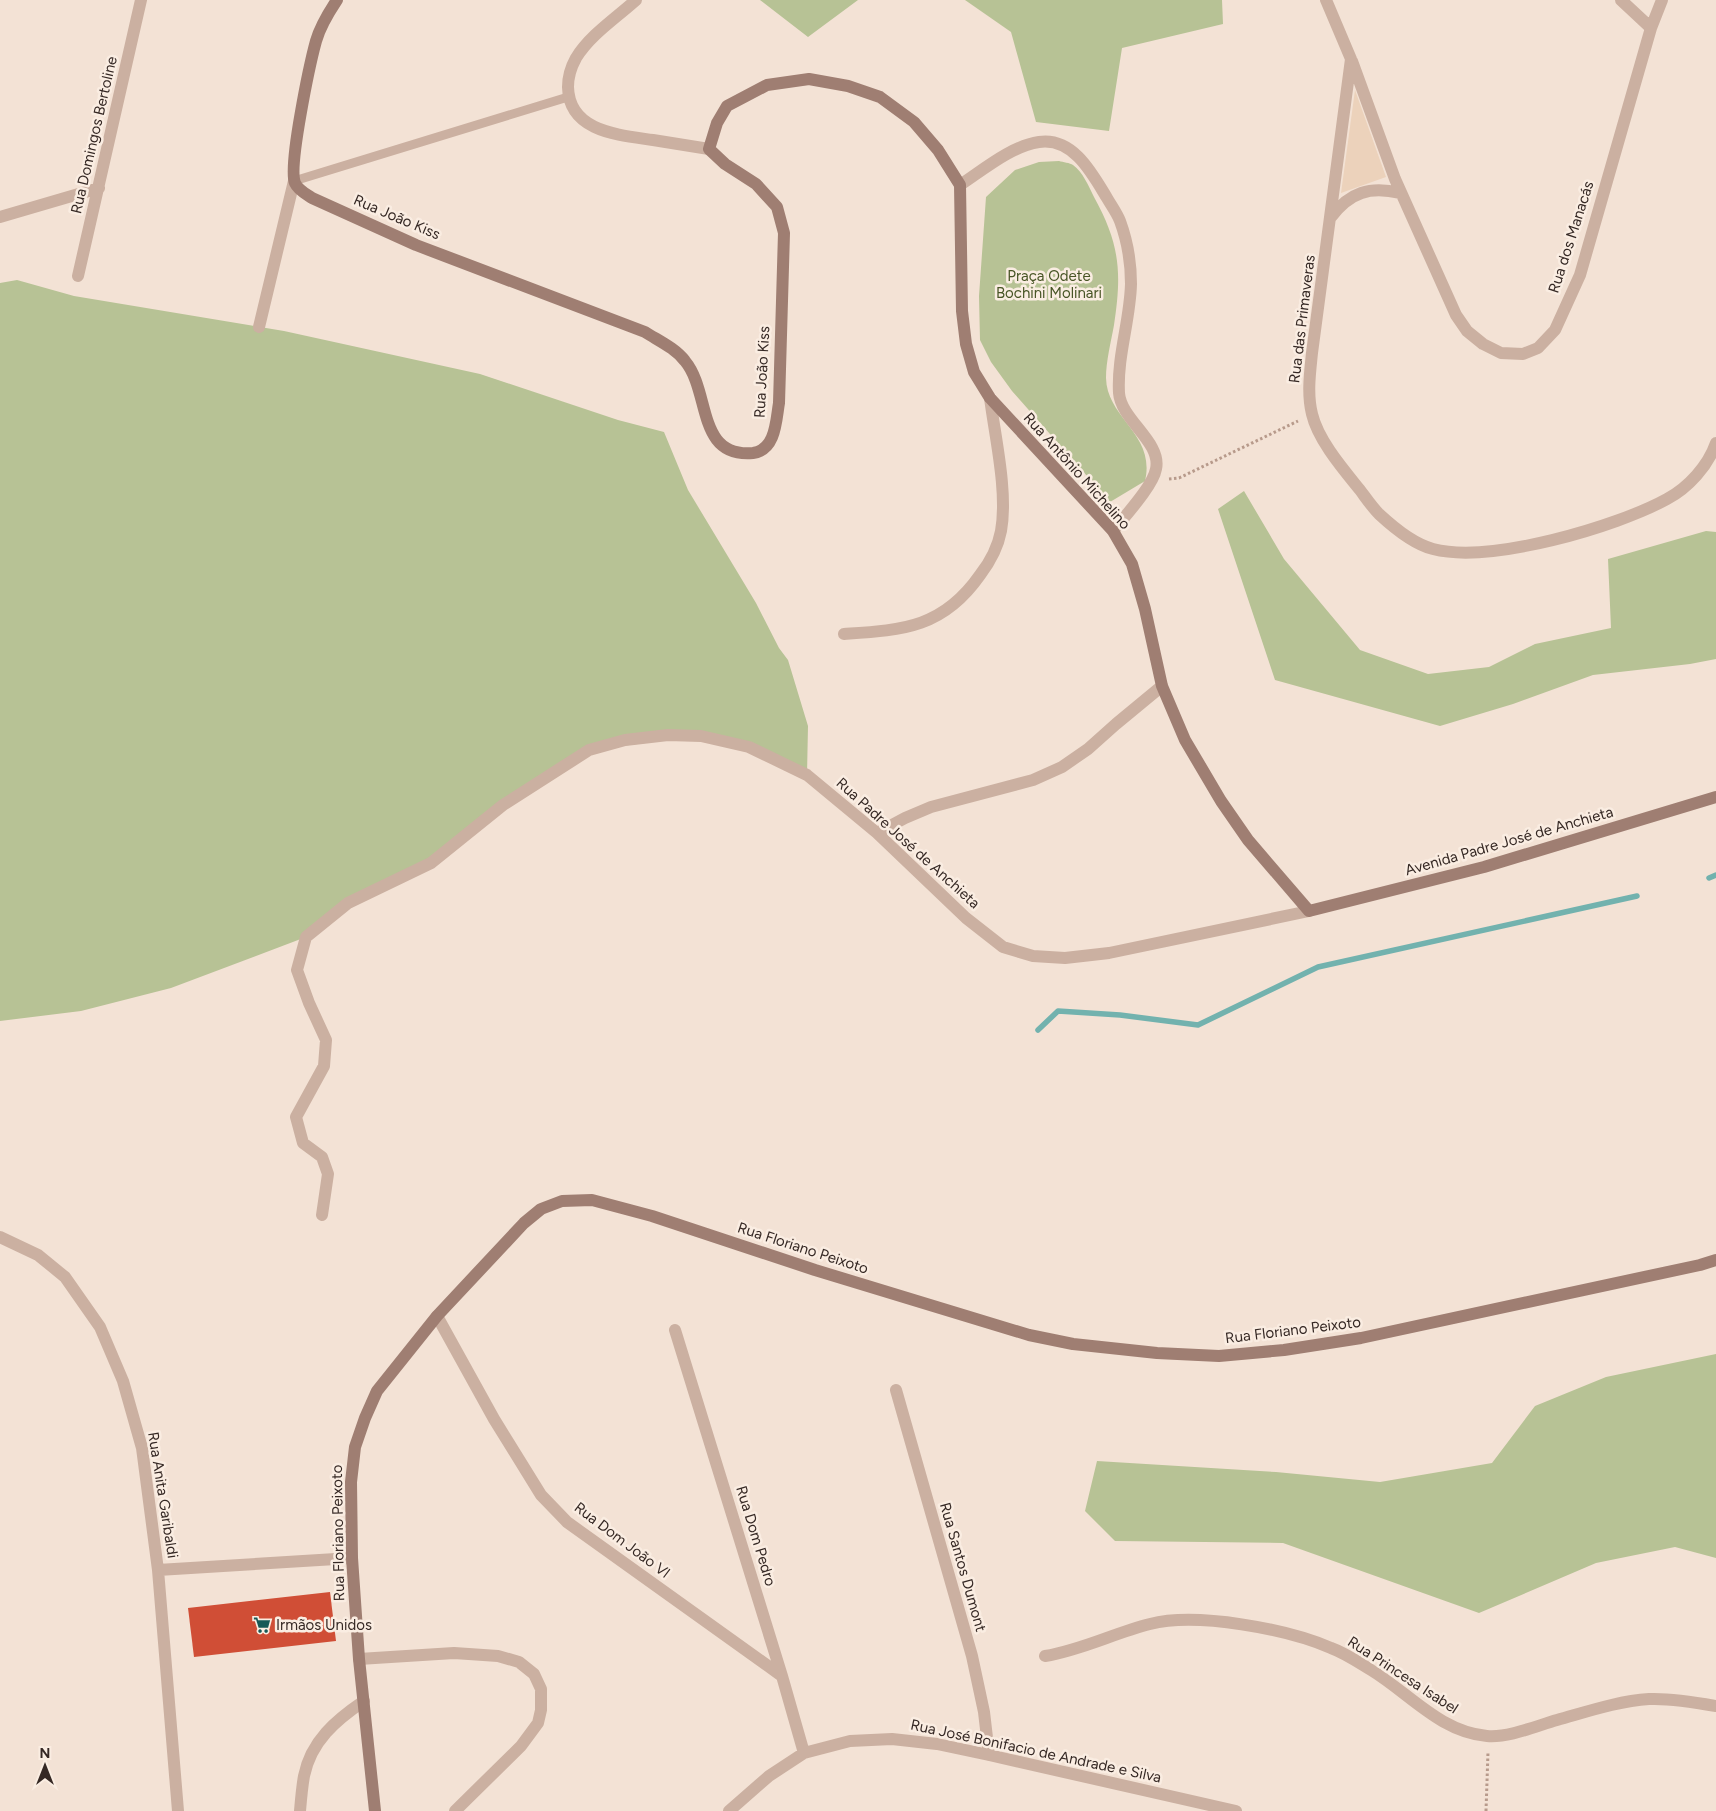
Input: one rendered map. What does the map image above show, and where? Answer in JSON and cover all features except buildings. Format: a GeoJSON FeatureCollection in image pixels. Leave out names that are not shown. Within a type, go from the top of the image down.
{"type":"FeatureCollection","features":[{"type":"Feature","properties":{"kind":"street","name":"Rua Domingos Bertoline"},"geometry":{"type":"LineString","coordinates":[[78,276],[141,0]]}},
{"type":"Feature","properties":{"kind":"street"},"geometry":{"type":"LineString","coordinates":[[259,327],[294,182],[293,164],[305,88],[317,40],[337,0]]}},
{"type":"Feature","properties":{"kind":"street"},"geometry":{"type":"LineString","coordinates":[[636,0],[591,40],[575,59],[568,79],[568,97],[575,112],[590,125],[611,134],[709,149],[717,122],[727,106],[767,86],[808,79],[848,86],[880,97],[914,122],[938,150],[960,185],[1020,147],[1040,142],[1056,142],[1073,152],[1093,174],[1120,220],[1129,252],[1131,283],[1118,381],[1120,398],[1130,417],[1152,448],[1157,462],[1156,471],[1151,481],[1113,531]]}},
{"type":"Feature","properties":{"kind":"street"},"geometry":{"type":"LineString","coordinates":[[1326,0],[1351,59]]}},
{"type":"Feature","properties":{"kind":"street"},"geometry":{"type":"LineString","coordinates":[[1621,0],[1651,28]]}},
{"type":"Feature","properties":{"kind":"street","name":"Rua dos Manacás"},"geometry":{"type":"LineString","coordinates":[[1351,59],[1400,192],[1456,314],[1467,331],[1482,344],[1501,353],[1523,354],[1538,348],[1555,330],[1580,274],[1651,28],[1662,0]]}},
{"type":"Feature","properties":{"kind":"street","name":"Rua das Primaveras"},"geometry":{"type":"LineString","coordinates":[[1351,59],[1309,384],[1312,414],[1320,435],[1378,513],[1407,536],[1432,548],[1458,552],[1502,550],[1620,521],[1669,499],[1696,477],[1714,450],[1716,443]]}},
{"type":"Feature","properties":{"kind":"street","name":"Rua João Kiss"},"geometry":{"type":"LineString","coordinates":[[294,182],[298,188],[312,198],[416,245],[645,332],[670,347],[685,361],[696,379],[711,432],[720,445],[738,453],[756,452],[769,444],[775,428],[779,403],[784,233],[777,207],[756,184],[725,164],[709,149]]}},
{"type":"Feature","properties":{"kind":"street","name":"Rua Antônio Michelino"},"geometry":{"type":"LineString","coordinates":[[960,185],[962,311],[966,344],[974,372],[990,398],[1113,531],[1132,564],[1145,609],[1162,686],[1185,740],[1220,801],[1248,840],[1309,911]]}},
{"type":"Feature","properties":{"kind":"street"},"geometry":{"type":"LineString","coordinates":[[0,217],[99,188]]}},
{"type":"Feature","properties":{"kind":"street"},"geometry":{"type":"LineString","coordinates":[[1331,217],[1339,206],[1351,197],[1366,191],[1383,189],[1400,192]]}},
{"type":"Feature","properties":{"kind":"street"},"geometry":{"type":"LineString","coordinates":[[844,634],[890,631],[913,626],[942,614],[968,593],[992,559],[1001,531],[1002,490],[990,398]]}},
{"type":"Feature","properties":{"kind":"street"},"geometry":{"type":"LineString","coordinates":[[877,833],[905,818],[932,807],[1033,780],[1062,767],[1088,749],[1162,686]]}},
{"type":"Feature","properties":{"kind":"street","name":"Rua Padre José de Anchieta"},"geometry":{"type":"LineString","coordinates":[[322,1215],[328,1174],[322,1157],[303,1143],[296,1117],[324,1066],[326,1040],[308,1003],[297,970],[306,937],[344,906],[430,863],[503,805],[589,750],[625,740],[668,735],[701,736],[749,747],[807,775],[877,833],[966,918],[1003,947],[1033,956],[1066,958],[1109,953],[1309,911]]}},
{"type":"Feature","properties":{"kind":"street","name":"Avenida Padre José de Anchieta"},"geometry":{"type":"LineString","coordinates":[[1309,911],[1484,867],[1716,797]]}},
{"type":"Feature","properties":{"kind":"street","name":"Rua Floriano Peixoto"},"geometry":{"type":"LineString","coordinates":[[376,1811],[359,1659],[352,1558],[351,1482],[355,1447],[377,1391],[436,1316],[524,1224],[541,1209],[562,1201],[592,1200],[652,1216],[815,1270],[1029,1335],[1073,1344],[1157,1353],[1219,1356],[1284,1350],[1352,1340],[1716,1260]]}},
{"type":"Feature","properties":{"kind":"street","name":"Rua Anita Garibaldi"},"geometry":{"type":"LineString","coordinates":[[0,1237],[38,1255],[65,1278],[100,1327],[123,1381],[142,1448],[158,1570],[178,1811]]}},
{"type":"Feature","properties":{"kind":"street","name":"Rua Dom João Vl"},"geometry":{"type":"LineString","coordinates":[[436,1316],[494,1419],[541,1494],[567,1522],[782,1676]]}},
{"type":"Feature","properties":{"kind":"street","name":"Rua Dom Pedro"},"geometry":{"type":"LineString","coordinates":[[675,1330],[804,1753]]}},
{"type":"Feature","properties":{"kind":"street","name":"Rua Santos Dumont"},"geometry":{"type":"LineString","coordinates":[[896,1390],[972,1656],[984,1712],[989,1755]]}},
{"type":"Feature","properties":{"kind":"street"},"geometry":{"type":"LineString","coordinates":[[158,1570],[352,1558]]}},
{"type":"Feature","properties":{"kind":"street","name":"Rua Princesa Isabel"},"geometry":{"type":"LineString","coordinates":[[1045,1656],[1065,1653],[1150,1623],[1208,1620],[1280,1632],[1332,1648],[1372,1671],[1441,1721],[1464,1732],[1488,1737],[1505,1735],[1597,1709],[1648,1699],[1684,1700],[1716,1706]]}},
{"type":"Feature","properties":{"kind":"street"},"geometry":{"type":"LineString","coordinates":[[359,1659],[454,1653],[498,1656],[519,1662],[534,1674],[540,1689],[541,1710],[538,1723],[521,1746],[455,1811]]}},
{"type":"Feature","properties":{"kind":"street"},"geometry":{"type":"LineString","coordinates":[[300,1811],[304,1774],[312,1752],[326,1731],[343,1715],[364,1700]]}},
{"type":"Feature","properties":{"kind":"street","name":"Rua José Bonifacio de Andrade e Silva"},"geometry":{"type":"LineString","coordinates":[[729,1811],[769,1776],[804,1753],[850,1741],[892,1739],[937,1744],[1236,1811]]}},
{"type":"Feature","properties":{"kind":"lane"},"geometry":{"type":"LineString","coordinates":[[294,182],[568,97]]}},
{"type":"Feature","properties":{"kind":"path"},"geometry":{"type":"LineString","coordinates":[[1151,481],[1179,478],[1312,414]]}},
{"type":"Feature","properties":{"kind":"path"},"geometry":{"type":"LineString","coordinates":[[1486,1811],[1488,1737]]}},
{"type":"Feature","properties":{"kind":"green space"},"geometry":{"type":"Polygon","coordinates":[[[760,0],[858,0],[808,37],[760,0]]]}},
{"type":"Feature","properties":{"kind":"green space"},"geometry":{"type":"Polygon","coordinates":[[[965,0],[1222,0],[1223,24],[1122,48],[1109,131],[1036,122],[1011,32],[965,0]]]}},
{"type":"Feature","properties":{"kind":"green space","name":"Praça Odete Bochini Molinari"},"geometry":{"type":"Polygon","coordinates":[[[1059,161],[1073,165],[1085,180],[1103,214],[1114,244],[1117,259],[1117,306],[1108,358],[1106,378],[1108,392],[1114,405],[1138,439],[1144,451],[1147,465],[1145,481],[1110,502],[1012,391],[991,362],[980,340],[979,296],[986,197],[1015,170],[1039,162],[1059,161]]]}},
{"type":"Feature","properties":{"kind":"green space"},"geometry":{"type":"Polygon","coordinates":[[[17,280],[74,296],[284,331],[480,374],[618,420],[664,432],[688,490],[756,603],[779,648],[788,660],[808,726],[807,775],[749,747],[701,736],[589,750],[431,863],[348,903],[306,937],[171,988],[81,1011],[0,1021],[0,283],[17,280]]]}},
{"type":"Feature","properties":{"kind":"green space"},"geometry":{"type":"Polygon","coordinates":[[[1244,491],[1284,559],[1360,650],[1428,674],[1489,667],[1535,644],[1611,628],[1608,559],[1706,531],[1716,532],[1716,659],[1690,664],[1593,675],[1513,704],[1440,726],[1275,680],[1218,509],[1244,491]]]}},
{"type":"Feature","properties":{"kind":"green space"},"geometry":{"type":"Polygon","coordinates":[[[1716,1354],[1716,1558],[1675,1547],[1596,1563],[1479,1613],[1283,1543],[1115,1541],[1085,1511],[1097,1461],[1276,1472],[1380,1482],[1492,1463],[1535,1406],[1606,1377],[1716,1354]]]}},
{"type":"Feature","properties":{"kind":"shaded area"},"geometry":{"type":"Polygon","coordinates":[[[1355,90],[1386,177],[1341,193],[1355,90]]]}},
{"type":"Feature","properties":{"kind":"waterway"},"geometry":{"type":"LineString","coordinates":[[1709,878],[1716,875]]}},
{"type":"Feature","properties":{"kind":"waterway"},"geometry":{"type":"LineString","coordinates":[[1038,1030],[1058,1011],[1120,1015],[1198,1025],[1318,967],[1637,896]]}},
{"type":"Feature","properties":{"kind":"place","name":"Irmãos Unidos"},"geometry":{"type":"Point","coordinates":[262,1625]}}]}
